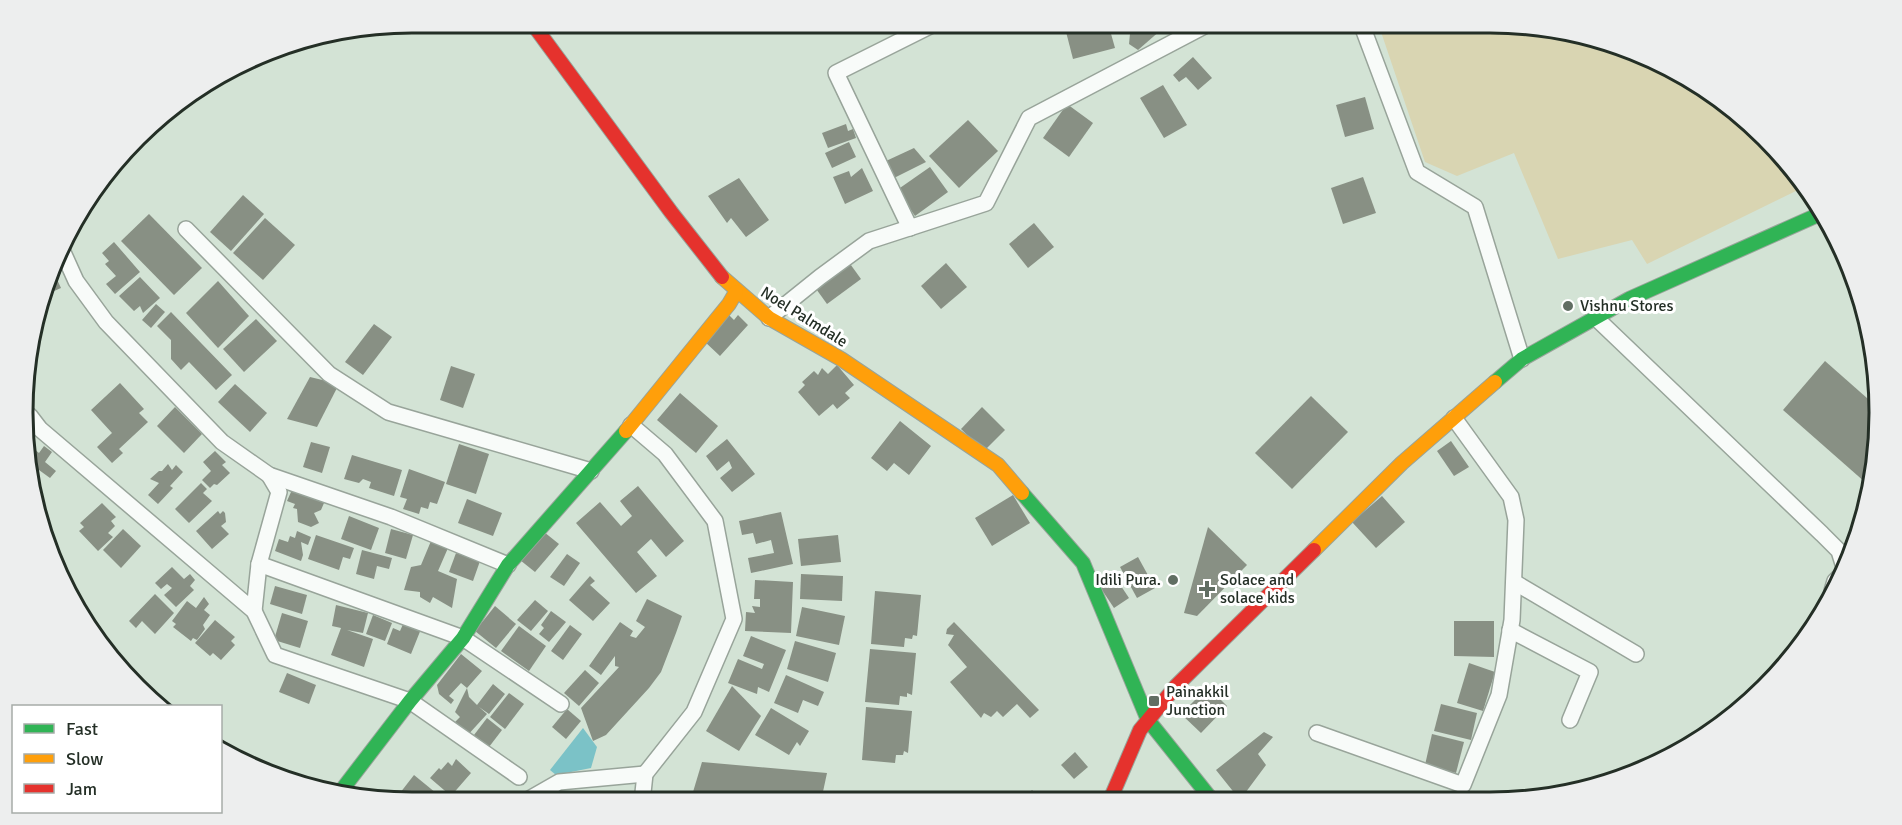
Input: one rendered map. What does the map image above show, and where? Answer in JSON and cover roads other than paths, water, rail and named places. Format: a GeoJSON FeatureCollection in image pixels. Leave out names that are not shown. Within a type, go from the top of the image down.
{"type":"FeatureCollection","features":[{"type":"Feature","properties":{"kind":"street","name":"Noel Palmdale"},"geometry":{"type":"LineString","coordinates":[[540,33],[671,212],[736,292],[769,318],[841,359],[998,465],[1083,563],[1149,720],[1206,792]]}},
{"type":"Feature","properties":{"kind":"street"},"geometry":{"type":"LineString","coordinates":[[910,228],[836,73],[914,33]]}},
{"type":"Feature","properties":{"kind":"street"},"geometry":{"type":"LineString","coordinates":[[769,318],[869,241],[986,202],[1029,118],[1189,33]]}},
{"type":"Feature","properties":{"kind":"street"},"geometry":{"type":"LineString","coordinates":[[1365,33],[1417,172],[1475,207],[1522,359]]}},
{"type":"Feature","properties":{"kind":"street"},"geometry":{"type":"LineString","coordinates":[[1113,792],[1140,730],[1176,686],[1402,463],[1522,359],[1629,299],[1814,217]]}},
{"type":"Feature","properties":{"kind":"street"},"geometry":{"type":"LineString","coordinates":[[186,229],[329,374],[388,412],[591,471]]}},
{"type":"Feature","properties":{"kind":"street"},"geometry":{"type":"LineString","coordinates":[[66,259],[76,281],[106,322],[222,442],[269,475],[391,517],[508,566]]}},
{"type":"Feature","properties":{"kind":"street"},"geometry":{"type":"LineString","coordinates":[[345,786],[410,701],[463,638],[508,566],[631,425],[729,304],[736,292]]}},
{"type":"Feature","properties":{"kind":"street"},"geometry":{"type":"LineString","coordinates":[[1596,318],[1822,534],[1839,551],[1841,556]]}},
{"type":"Feature","properties":{"kind":"street"},"geometry":{"type":"LineString","coordinates":[[1317,733],[1463,785],[1499,695],[1510,630],[1516,520],[1511,497],[1454,418]]}},
{"type":"Feature","properties":{"kind":"street"},"geometry":{"type":"LineString","coordinates":[[631,425],[665,454],[715,521],[734,619],[694,712],[645,774],[643,792]]}},
{"type":"Feature","properties":{"kind":"street"},"geometry":{"type":"LineString","coordinates":[[35,434],[254,611],[275,655],[410,701],[519,777]]}},
{"type":"Feature","properties":{"kind":"street"},"geometry":{"type":"LineString","coordinates":[[254,611],[259,564],[279,492],[269,475]]}},
{"type":"Feature","properties":{"kind":"street"},"geometry":{"type":"LineString","coordinates":[[259,564],[463,638],[561,704]]}},
{"type":"Feature","properties":{"kind":"street"},"geometry":{"type":"LineString","coordinates":[[1514,582],[1636,654]]}},
{"type":"Feature","properties":{"kind":"street"},"geometry":{"type":"LineString","coordinates":[[1510,630],[1590,672],[1570,720]]}},
{"type":"Feature","properties":{"kind":"street"},"geometry":{"type":"LineString","coordinates":[[542,792],[559,782],[645,774]]}},
{"type":"Feature","properties":{"kind":"water"},"geometry":{"type":"Polygon","coordinates":[[[583,728],[597,747],[591,768],[556,775],[550,770],[583,728]]]}},
{"type":"Feature","properties":{"kind":"place","name":"Vishnu Stores"},"geometry":{"type":"Point","coordinates":[1568,306]}},
{"type":"Feature","properties":{"kind":"place","name":"Idili Pura."},"geometry":{"type":"Point","coordinates":[1173,580]}},
{"type":"Feature","properties":{"kind":"place","name":"Solace and solace kids"},"geometry":{"type":"Point","coordinates":[1207,589]}},
{"type":"Feature","properties":{"kind":"place","name":"Painakkil Junction"},"geometry":{"type":"Point","coordinates":[1154,701]}}]}
